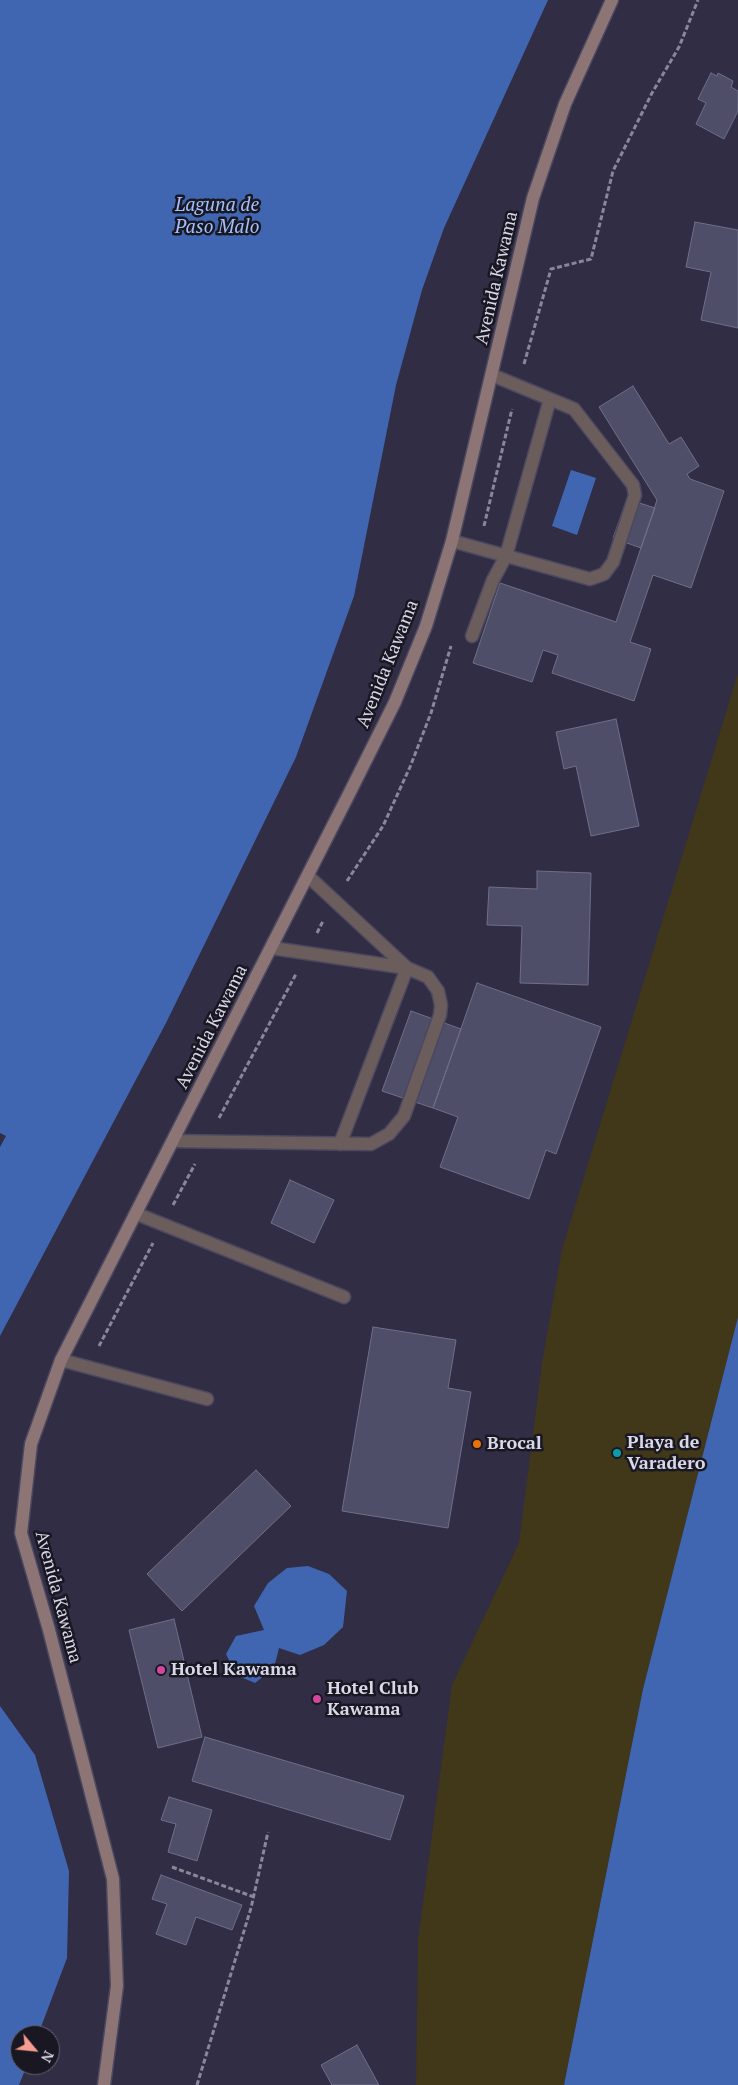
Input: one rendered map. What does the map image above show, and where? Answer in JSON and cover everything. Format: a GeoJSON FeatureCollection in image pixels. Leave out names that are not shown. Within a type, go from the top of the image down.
{"type":"FeatureCollection","features":[{"type":"Feature","properties":{"kind":"main road","name":"Avenida Kawama"},"geometry":{"type":"LineString","coordinates":[[104,2085],[117,1986],[113,1879],[22,1533],[31,1444],[61,1360],[308,876],[394,702],[426,626],[452,542],[534,198],[565,104],[612,0]]}},
{"type":"Feature","properties":{"kind":"lane"},"geometry":{"type":"LineString","coordinates":[[452,542],[590,579],[604,574],[613,562],[635,495],[634,485],[574,409],[492,375]]}},
{"type":"Feature","properties":{"kind":"lane"},"geometry":{"type":"LineString","coordinates":[[472,636],[493,580],[506,556],[550,399]]}},
{"type":"Feature","properties":{"kind":"lane"},"geometry":{"type":"LineString","coordinates":[[308,876],[407,968]]}},
{"type":"Feature","properties":{"kind":"lane"},"geometry":{"type":"LineString","coordinates":[[173,1141],[372,1144],[389,1134],[404,1116],[440,1015],[441,1005],[438,991],[428,978],[407,968],[272,948]]}},
{"type":"Feature","properties":{"kind":"lane"},"geometry":{"type":"LineString","coordinates":[[340,1144],[407,968]]}},
{"type":"Feature","properties":{"kind":"lane"},"geometry":{"type":"LineString","coordinates":[[136,1214],[344,1297]]}},
{"type":"Feature","properties":{"kind":"lane"},"geometry":{"type":"LineString","coordinates":[[61,1360],[207,1399]]}},
{"type":"Feature","properties":{"kind":"path"},"geometry":{"type":"LineString","coordinates":[[197,2085],[254,1897],[268,1832]]}},
{"type":"Feature","properties":{"kind":"path"},"geometry":{"type":"LineString","coordinates":[[172,1867],[254,1897]]}},
{"type":"Feature","properties":{"kind":"sand","name":"Playa de Varadero"},"geometry":{"type":"Polygon","coordinates":[[[738,673],[738,1317],[643,1689],[564,2085],[416,2085],[418,1940],[452,1685],[519,1543],[542,1363],[562,1249],[738,673]]]}},
{"type":"Feature","properties":{"kind":"water","name":"Laguna de Paso Malo"},"geometry":{"type":"Polygon","coordinates":[[[0,0],[548,0],[444,228],[422,290],[396,385],[354,596],[296,757],[166,1023],[0,1336],[0,1147],[6,1136],[0,1133],[0,0]]]}},
{"type":"Feature","properties":{"kind":"water"},"geometry":{"type":"Polygon","coordinates":[[[571,470],[596,478],[577,535],[552,526],[571,470]]]}},
{"type":"Feature","properties":{"kind":"water"},"geometry":{"type":"Polygon","coordinates":[[[738,1317],[738,2085],[564,2085],[643,1689],[738,1317]]]}},
{"type":"Feature","properties":{"kind":"water"},"geometry":{"type":"Polygon","coordinates":[[[308,1566],[329,1574],[347,1591],[343,1627],[324,1645],[300,1655],[279,1648],[274,1668],[255,1683],[236,1675],[226,1654],[236,1636],[264,1630],[254,1606],[268,1583],[287,1568],[308,1566]]]}},
{"type":"Feature","properties":{"kind":"water"},"geometry":{"type":"Polygon","coordinates":[[[0,1706],[35,1755],[69,1871],[67,1958],[42,2025],[10,2025],[10,2075],[23,2075],[19,2085],[0,2085],[0,1706]]]}},
{"type":"Feature","properties":{"kind":"building"},"geometry":{"type":"Polygon","coordinates":[[[711,73],[717,76],[718,73],[733,81],[731,87],[738,91],[738,111],[724,139],[696,124],[706,103],[698,99],[711,73]]]}},
{"type":"Feature","properties":{"kind":"building"},"geometry":{"type":"Polygon","coordinates":[[[695,222],[738,230],[738,328],[701,320],[711,272],[686,267],[695,222]]]}},
{"type":"Feature","properties":{"kind":"building"},"geometry":{"type":"Polygon","coordinates":[[[633,386],[669,444],[681,437],[699,466],[687,474],[690,479],[724,491],[691,588],[653,575],[630,642],[651,649],[634,701],[552,673],[558,655],[543,650],[532,682],[473,663],[500,583],[616,622],[657,500],[599,407],[633,386]]]}},
{"type":"Feature","properties":{"kind":"building"},"geometry":{"type":"Polygon","coordinates":[[[627,499],[655,508],[641,548],[613,538],[627,499]]]}},
{"type":"Feature","properties":{"kind":"building"},"geometry":{"type":"Polygon","coordinates":[[[616,719],[639,826],[591,836],[576,766],[564,769],[556,732],[616,719]]]}},
{"type":"Feature","properties":{"kind":"building"},"geometry":{"type":"Polygon","coordinates":[[[537,871],[591,873],[588,985],[520,983],[522,926],[487,925],[489,887],[537,889],[537,871]]]}},
{"type":"Feature","properties":{"kind":"building"},"geometry":{"type":"Polygon","coordinates":[[[477,983],[601,1027],[556,1154],[546,1150],[529,1199],[440,1167],[458,1117],[433,1108],[477,983]]]}},
{"type":"Feature","properties":{"kind":"building"},"geometry":{"type":"Polygon","coordinates":[[[411,1011],[461,1029],[433,1108],[382,1091],[411,1011]]]}},
{"type":"Feature","properties":{"kind":"building"},"geometry":{"type":"Polygon","coordinates":[[[290,1180],[334,1200],[314,1243],[271,1223],[290,1180]]]}},
{"type":"Feature","properties":{"kind":"building"},"geometry":{"type":"Polygon","coordinates":[[[373,1327],[456,1340],[448,1388],[471,1392],[448,1528],[342,1511],[373,1327]]]}},
{"type":"Feature","properties":{"kind":"building"},"geometry":{"type":"Polygon","coordinates":[[[256,1470],[291,1506],[182,1611],[147,1574],[256,1470]]]}},
{"type":"Feature","properties":{"kind":"building"},"geometry":{"type":"Polygon","coordinates":[[[174,1619],[202,1737],[158,1748],[129,1630],[174,1619]]]}},
{"type":"Feature","properties":{"kind":"building"},"geometry":{"type":"Polygon","coordinates":[[[205,1737],[404,1796],[390,1840],[192,1781],[205,1737]]]}},
{"type":"Feature","properties":{"kind":"building"},"geometry":{"type":"Polygon","coordinates":[[[169,1797],[212,1810],[197,1861],[168,1852],[176,1824],[161,1820],[169,1797]]]}},
{"type":"Feature","properties":{"kind":"building"},"geometry":{"type":"Polygon","coordinates":[[[161,1875],[242,1905],[232,1930],[196,1917],[186,1945],[156,1934],[167,1904],[152,1899],[161,1875]]]}},
{"type":"Feature","properties":{"kind":"building"},"geometry":{"type":"Polygon","coordinates":[[[357,2045],[379,2085],[332,2085],[321,2065],[357,2045]]]}},
{"type":"Feature","properties":{"kind":"place","name":"Brocal"},"geometry":{"type":"Point","coordinates":[477,1444]}},
{"type":"Feature","properties":{"kind":"place","name":"Playa de Varadero"},"geometry":{"type":"Point","coordinates":[617,1453]}},
{"type":"Feature","properties":{"kind":"place","name":"Hotel Kawama"},"geometry":{"type":"Point","coordinates":[161,1670]}},
{"type":"Feature","properties":{"kind":"place","name":"Hotel Club Kawama"},"geometry":{"type":"Point","coordinates":[317,1699]}}]}
